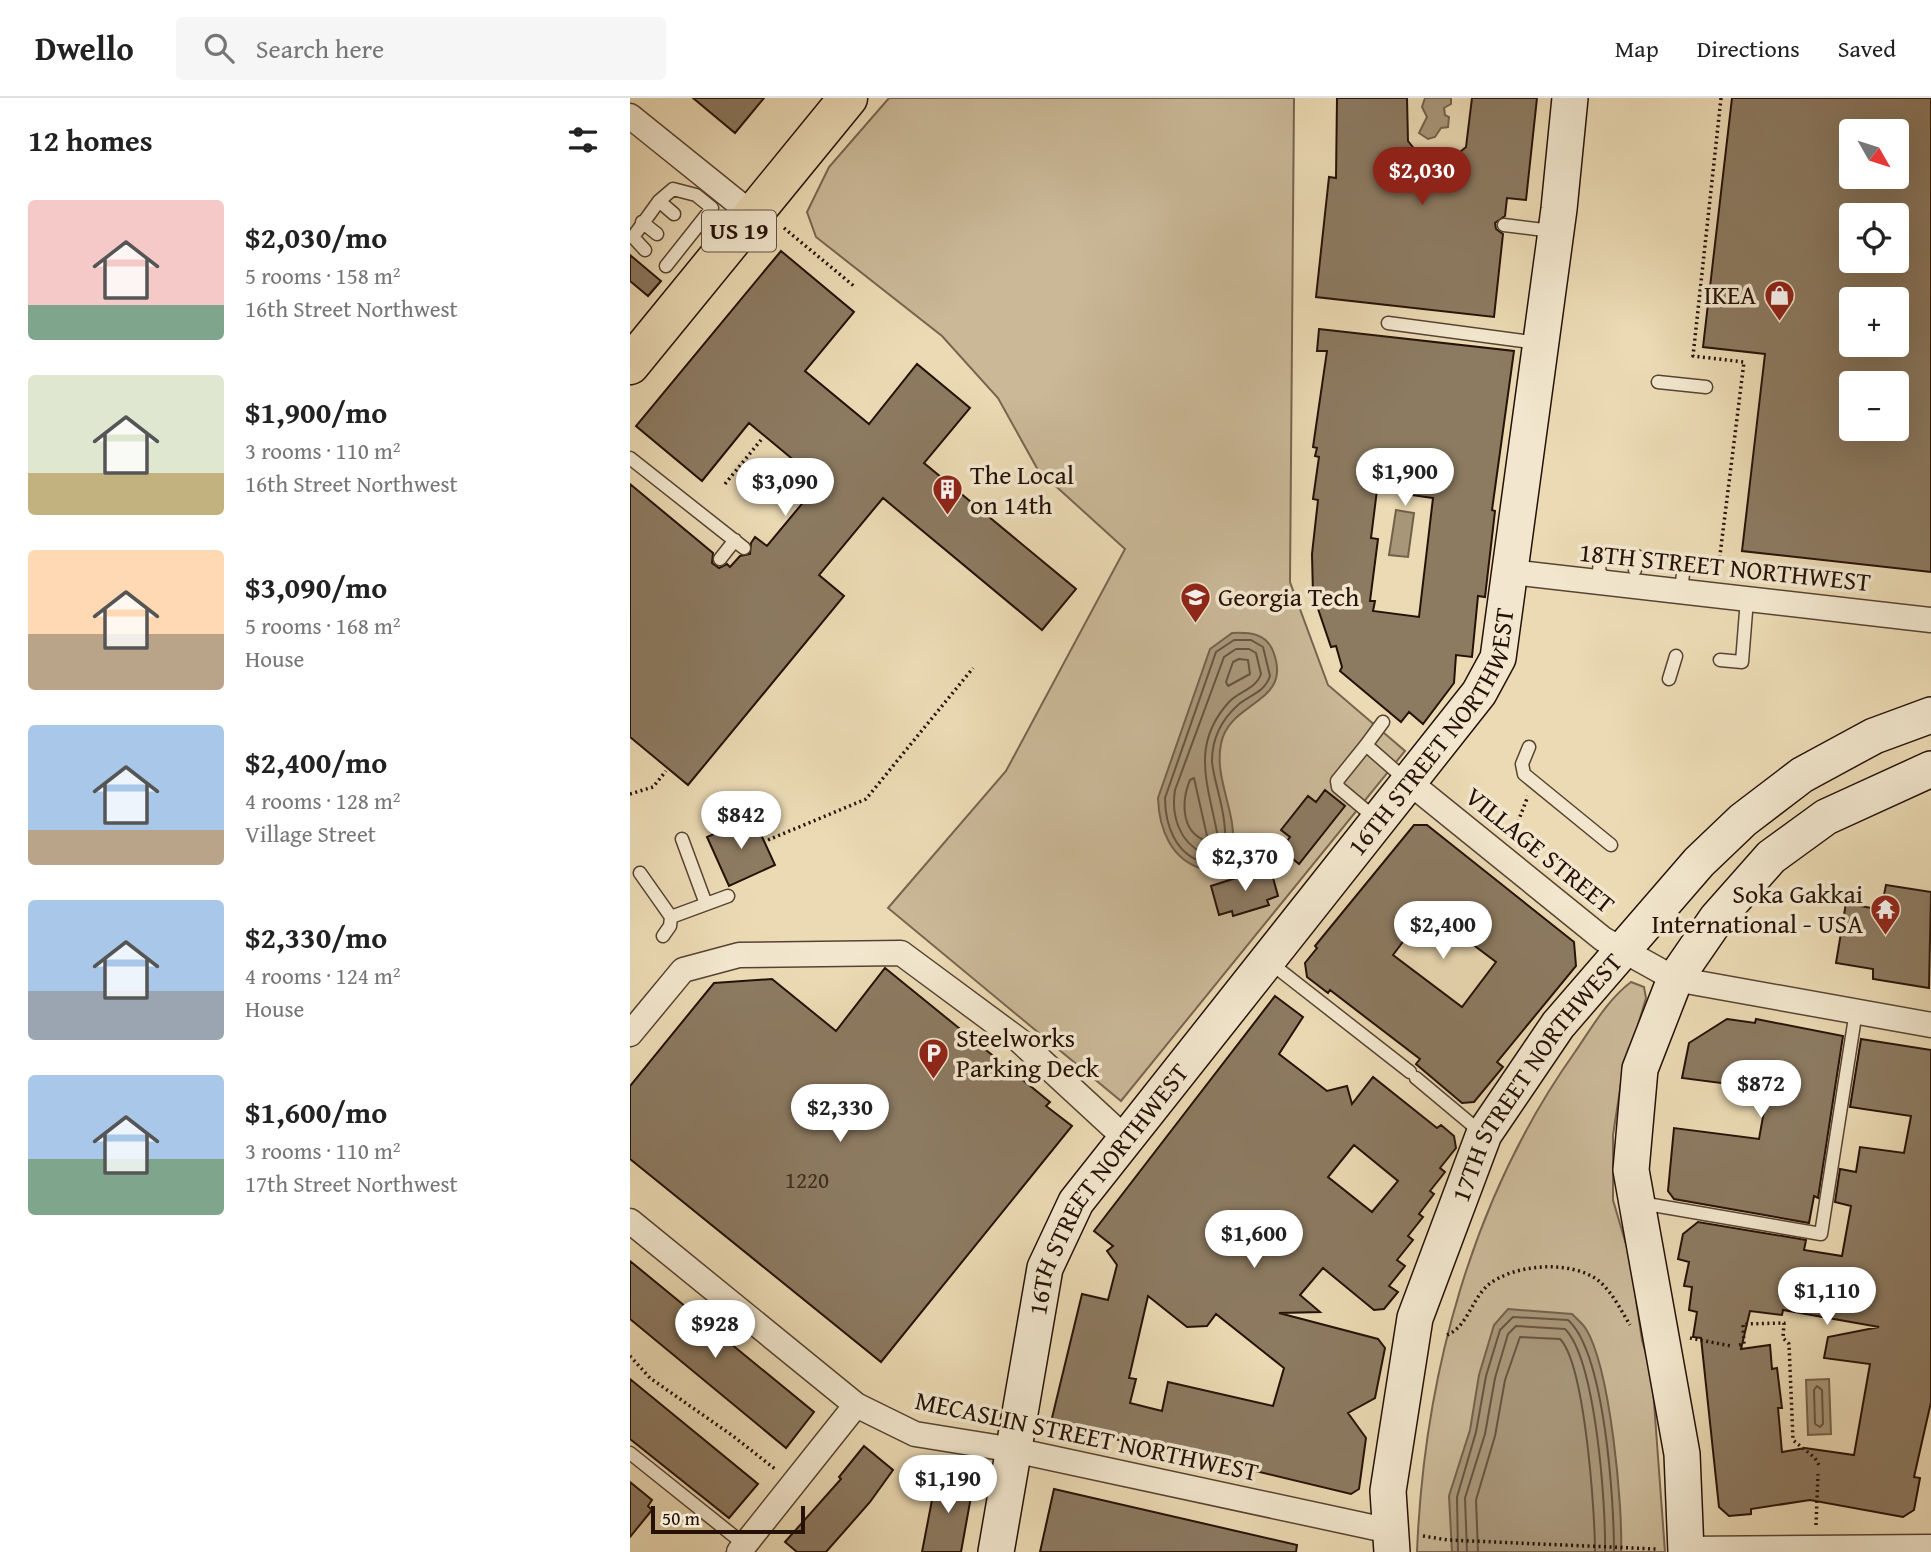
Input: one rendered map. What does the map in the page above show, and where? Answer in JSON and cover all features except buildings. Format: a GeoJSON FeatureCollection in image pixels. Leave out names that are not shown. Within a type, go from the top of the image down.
{"type":"FeatureCollection","features":[{"type":"Feature","properties":{"kind":"main road","name":"US 19"},"geometry":{"type":"LineString","coordinates":[[630,365],[676,274],[768,221],[848,98]]}},
{"type":"Feature","properties":{"kind":"main road","name":"16TH STREET NORTHWEST"},"geometry":{"type":"LineString","coordinates":[[996,1552],[1045,1268],[1076,1202],[1479,693],[1498,657],[1556,231],[1570,98]]}},
{"type":"Feature","properties":{"kind":"main road","name":"17TH STREET NORTHWEST"},"geometry":{"type":"LineString","coordinates":[[1402,1540],[1388,1491],[1415,1318],[1484,1135],[1558,1026],[1679,885],[1743,820],[1802,775],[1874,736],[1931,715]]}},
{"type":"Feature","properties":{"kind":"main road"},"geometry":{"type":"LineString","coordinates":[[1676,1550],[1682,1454],[1631,1170],[1640,1069],[1675,979],[1717,918],[1771,858],[1826,817],[1931,769]]}},
{"type":"Feature","properties":{"kind":"street"},"geometry":{"type":"LineString","coordinates":[[630,116],[703,188],[768,221]]}},
{"type":"Feature","properties":{"kind":"street","name":"18TH STREET NORTHWEST"},"geometry":{"type":"LineString","coordinates":[[1511,572],[1931,620]]}},
{"type":"Feature","properties":{"kind":"street","name":"VILLAGE STREET"},"geometry":{"type":"LineString","coordinates":[[1409,782],[1603,939],[1675,979],[1931,1025]]}},
{"type":"Feature","properties":{"kind":"street"},"geometry":{"type":"LineString","coordinates":[[630,1034],[683,970],[739,955],[901,953],[1020,1041],[1126,1139]]}},
{"type":"Feature","properties":{"kind":"street","name":"MECASLIN STREET NORTHWEST"},"geometry":{"type":"LineString","coordinates":[[630,1221],[856,1405],[915,1434],[1014,1450],[1402,1540]]}},
{"type":"Feature","properties":{"kind":"street"},"geometry":{"type":"LineString","coordinates":[[742,1549],[856,1405]]}},
{"type":"Feature","properties":{"kind":"street"},"geometry":{"type":"LineString","coordinates":[[1676,1550],[1931,1547]]}},
{"type":"Feature","properties":{"kind":"lane"},"geometry":{"type":"LineString","coordinates":[[645,250],[632,237],[659,201],[673,189],[703,188],[712,208],[676,248],[676,274]]}},
{"type":"Feature","properties":{"kind":"lane"},"geometry":{"type":"LineString","coordinates":[[659,201],[674,214]]}},
{"type":"Feature","properties":{"kind":"lane"},"geometry":{"type":"LineString","coordinates":[[642,222],[657,234]]}},
{"type":"Feature","properties":{"kind":"lane"},"geometry":{"type":"LineString","coordinates":[[1504,225],[1556,231]]}},
{"type":"Feature","properties":{"kind":"lane"},"geometry":{"type":"LineString","coordinates":[[1388,323],[1541,343]]}},
{"type":"Feature","properties":{"kind":"lane"},"geometry":{"type":"LineString","coordinates":[[1658,382],[1706,387]]}},
{"type":"Feature","properties":{"kind":"lane"},"geometry":{"type":"LineString","coordinates":[[630,458],[739,544],[720,559]]}},
{"type":"Feature","properties":{"kind":"lane"},"geometry":{"type":"LineString","coordinates":[[1601,552],[1599,571],[1609,583]]}},
{"type":"Feature","properties":{"kind":"lane"},"geometry":{"type":"LineString","coordinates":[[1635,570],[1637,556]]}},
{"type":"Feature","properties":{"kind":"lane"},"geometry":{"type":"LineString","coordinates":[[1681,592],[1685,562]]}},
{"type":"Feature","properties":{"kind":"lane"},"geometry":{"type":"LineString","coordinates":[[1720,660],[1742,662],[1747,599]]}},
{"type":"Feature","properties":{"kind":"lane"},"geometry":{"type":"LineString","coordinates":[[1669,679],[1676,656]]}},
{"type":"Feature","properties":{"kind":"lane"},"geometry":{"type":"LineString","coordinates":[[1379,820],[1338,787],[1337,781],[1384,722]]}},
{"type":"Feature","properties":{"kind":"lane"},"geometry":{"type":"LineString","coordinates":[[1366,745],[1409,782]]}},
{"type":"Feature","properties":{"kind":"lane"},"geometry":{"type":"LineString","coordinates":[[1529,747],[1522,764],[1524,774],[1611,845]]}},
{"type":"Feature","properties":{"kind":"lane"},"geometry":{"type":"LineString","coordinates":[[682,839],[706,904]]}},
{"type":"Feature","properties":{"kind":"lane"},"geometry":{"type":"LineString","coordinates":[[640,873],[671,917],[670,926],[663,936]]}},
{"type":"Feature","properties":{"kind":"lane"},"geometry":{"type":"LineString","coordinates":[[671,917],[728,895]]}},
{"type":"Feature","properties":{"kind":"lane"},"geometry":{"type":"LineString","coordinates":[[1267,961],[1413,1075],[1484,1135]]}},
{"type":"Feature","properties":{"kind":"lane"},"geometry":{"type":"LineString","coordinates":[[1638,1202],[1821,1234],[1856,1011]]}},
{"type":"Feature","properties":{"kind":"lane"},"geometry":{"type":"LineString","coordinates":[[630,1453],[742,1549]]}},
{"type":"Feature","properties":{"kind":"path"},"geometry":{"type":"LineString","coordinates":[[1685,562],[1719,563],[1744,362],[1693,356],[1721,98]]}},
{"type":"Feature","properties":{"kind":"path"},"geometry":{"type":"LineString","coordinates":[[768,221],[855,286]]}},
{"type":"Feature","properties":{"kind":"path"},"geometry":{"type":"LineString","coordinates":[[725,484],[761,440]]}},
{"type":"Feature","properties":{"kind":"path"},"geometry":{"type":"LineString","coordinates":[[768,840],[866,799],[973,668]]}},
{"type":"Feature","properties":{"kind":"path"},"geometry":{"type":"LineString","coordinates":[[630,794],[653,787],[666,771]]}},
{"type":"Feature","properties":{"kind":"path"},"geometry":{"type":"LineString","coordinates":[[1516,827],[1528,799]]}},
{"type":"Feature","properties":{"kind":"path"},"geometry":{"type":"LineString","coordinates":[[1447,1335],[1457,1331],[1475,1299],[1495,1280],[1522,1269],[1558,1269],[1587,1274],[1598,1281],[1617,1303],[1637,1336]]}},
{"type":"Feature","properties":{"kind":"path"},"geometry":{"type":"LineString","coordinates":[[1739,1345],[1744,1344],[1743,1324],[1784,1323],[1783,1338],[1789,1344],[1793,1440],[1815,1458],[1819,1465]]}},
{"type":"Feature","properties":{"kind":"path"},"geometry":{"type":"LineString","coordinates":[[1690,1338],[1731,1346]]}},
{"type":"Feature","properties":{"kind":"path"},"geometry":{"type":"LineString","coordinates":[[630,1356],[650,1378],[794,1483]]}},
{"type":"Feature","properties":{"kind":"path"},"geometry":{"type":"LineString","coordinates":[[1816,1525],[1818,1474]]}},
{"type":"Feature","properties":{"kind":"path"},"geometry":{"type":"LineString","coordinates":[[1402,1540],[1676,1550]]}},
{"type":"Feature","properties":{"kind":"shaded area","name":"Georgia Tech"},"geometry":{"type":"Polygon","coordinates":[[[889,98],[1294,98],[1290,582],[1328,685],[1405,751],[1121,1101],[888,908],[1006,771],[1125,549],[1038,470],[998,398],[942,336],[816,237],[807,212],[829,167],[889,98]]]}},
{"type":"Feature","properties":{"kind":"shaded area"},"geometry":{"type":"Polygon","coordinates":[[[1631,982],[1644,987],[1646,998],[1621,1083],[1613,1135],[1613,1200],[1630,1258],[1642,1340],[1652,1375],[1665,1552],[1417,1552],[1430,1420],[1443,1355],[1460,1290],[1482,1228],[1508,1167],[1539,1108],[1600,1015],[1614,997],[1631,982]]]}},
{"type":"Feature","properties":{"kind":"water"},"geometry":{"type":"Polygon","coordinates":[[[1425,98],[1451,98],[1451,104],[1444,108],[1445,115],[1449,117],[1448,127],[1441,128],[1435,137],[1428,139],[1419,133],[1427,117],[1422,107],[1425,98]]]}},
{"type":"Feature","properties":{"kind":"water"},"geometry":{"type":"Polygon","coordinates":[[[1396,510],[1414,513],[1408,557],[1389,555],[1396,510]]]}},
{"type":"Feature","properties":{"kind":"water"},"geometry":{"type":"Polygon","coordinates":[[[1232,633],[1251,634],[1266,640],[1273,651],[1277,668],[1275,682],[1268,692],[1235,718],[1226,730],[1221,744],[1220,769],[1231,820],[1233,845],[1219,862],[1203,869],[1183,858],[1169,842],[1161,821],[1158,798],[1210,649],[1232,633]]]}},
{"type":"Feature","properties":{"kind":"water"},"geometry":{"type":"Polygon","coordinates":[[[1508,1309],[1572,1314],[1586,1329],[1602,1374],[1608,1404],[1620,1503],[1621,1552],[1452,1552],[1449,1496],[1470,1430],[1479,1375],[1494,1325],[1508,1309]]]}},
{"type":"Feature","properties":{"kind":"water"},"geometry":{"type":"Polygon","coordinates":[[[1829,1379],[1831,1434],[1808,1435],[1806,1380],[1829,1379]]]}},
{"type":"Feature","properties":{"kind":"place","name":"IKEA"},"geometry":{"type":"Point","coordinates":[1779,322]}},
{"type":"Feature","properties":{"kind":"place","name":"The Local on 14th"},"geometry":{"type":"Point","coordinates":[947,517]}},
{"type":"Feature","properties":{"kind":"place","name":"Georgia Tech"},"geometry":{"type":"Point","coordinates":[1195,624]}},
{"type":"Feature","properties":{"kind":"place","name":"Soka Gakkai International - USA"},"geometry":{"type":"Point","coordinates":[1886,936]}},
{"type":"Feature","properties":{"kind":"place","name":"Steelworks Parking Deck"},"geometry":{"type":"Point","coordinates":[933,1080]}}]}
